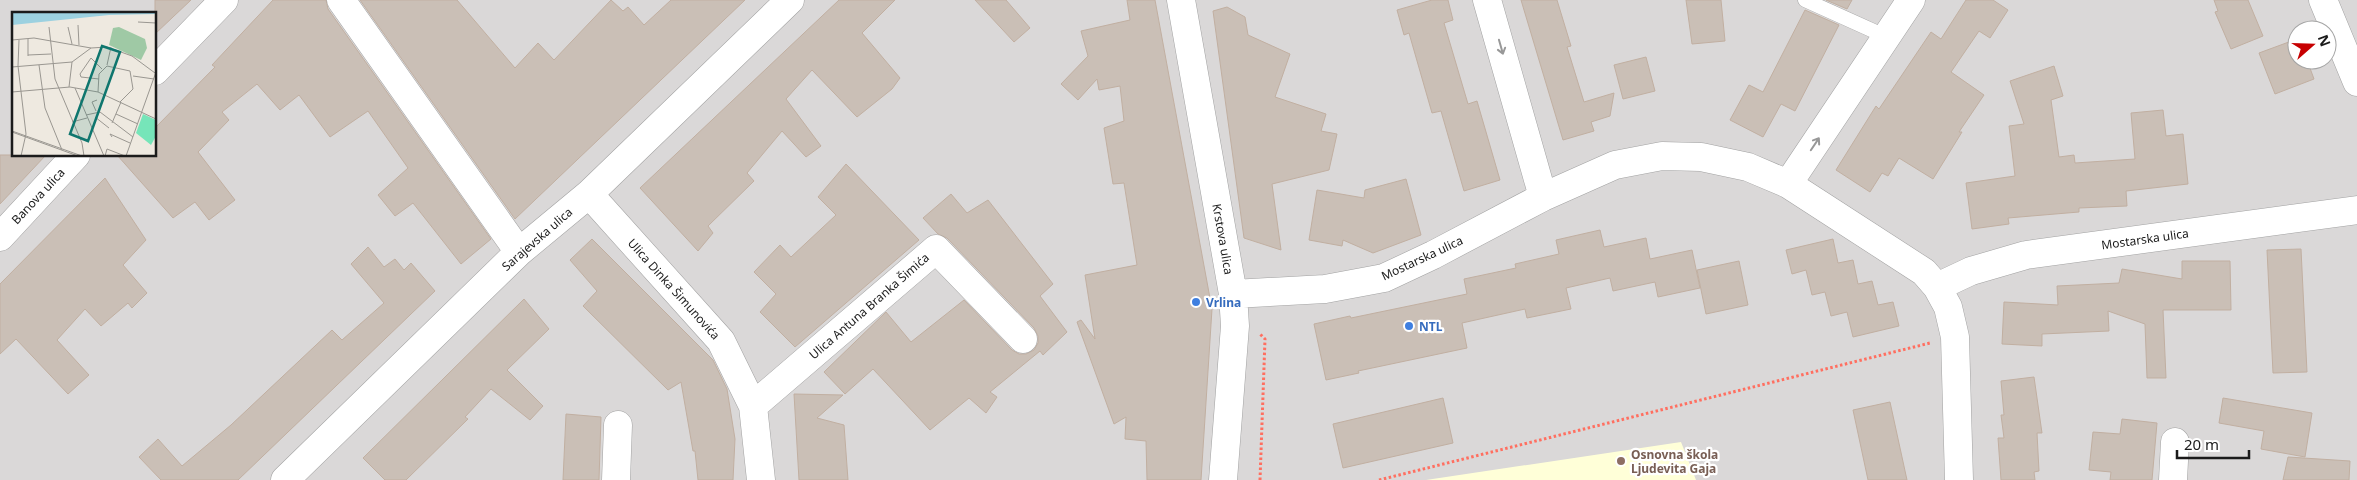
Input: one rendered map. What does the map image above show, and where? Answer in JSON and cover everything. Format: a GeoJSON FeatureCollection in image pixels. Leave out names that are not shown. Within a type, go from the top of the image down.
{"type":"FeatureCollection","features":[{"type":"Feature","properties":{"kind":"street"},"geometry":{"type":"LineString","coordinates":[[156,70],[224,0]]}},
{"type":"Feature","properties":{"kind":"street"},"geometry":{"type":"LineString","coordinates":[[341,0],[519,252]]}},
{"type":"Feature","properties":{"kind":"street","name":"Sarajevska ulica"},"geometry":{"type":"LineString","coordinates":[[285,480],[519,252],[589,194],[790,0]]}},
{"type":"Feature","properties":{"kind":"street","name":"Krstova ulica"},"geometry":{"type":"LineString","coordinates":[[1181,0],[1233,294],[1235,326],[1223,480]]}},
{"type":"Feature","properties":{"kind":"street"},"geometry":{"type":"LineString","coordinates":[[1488,0],[1543,197]]}},
{"type":"Feature","properties":{"kind":"street"},"geometry":{"type":"LineString","coordinates":[[1788,184],[1911,0]]}},
{"type":"Feature","properties":{"kind":"street"},"geometry":{"type":"LineString","coordinates":[[2323,0],[2357,82]]}},
{"type":"Feature","properties":{"kind":"street","name":"Banova ulica"},"geometry":{"type":"LineString","coordinates":[[0,237],[75,156]]}},
{"type":"Feature","properties":{"kind":"street","name":"Mostarska ulica"},"geometry":{"type":"LineString","coordinates":[[1233,294],[1325,289],[1384,278],[1433,255],[1543,197],[1614,165],[1662,156],[1701,156],[1748,167],[1788,184],[1924,272],[1937,287],[1948,307],[1955,337],[1959,480]]}},
{"type":"Feature","properties":{"kind":"street","name":"Ulica Dinka Šimunovića"},"geometry":{"type":"LineString","coordinates":[[589,194],[721,341],[753,406],[761,480]]}},
{"type":"Feature","properties":{"kind":"street","name":"Mostarska ulica"},"geometry":{"type":"LineString","coordinates":[[1937,287],[1972,271],[2026,255],[2357,210]]}},
{"type":"Feature","properties":{"kind":"street","name":"Ulica Antuna Branka Šimića"},"geometry":{"type":"LineString","coordinates":[[753,406],[936,249],[1023,339]]}},
{"type":"Feature","properties":{"kind":"street"},"geometry":{"type":"LineString","coordinates":[[616,480],[618,425]]}},
{"type":"Feature","properties":{"kind":"street"},"geometry":{"type":"LineString","coordinates":[[2173,480],[2175,442]]}},
{"type":"Feature","properties":{"kind":"lane"},"geometry":{"type":"LineString","coordinates":[[1805,0],[1886,37]]}},
{"type":"Feature","properties":{"kind":"path"},"geometry":{"type":"LineString","coordinates":[[1379,480],[1955,337]]}},
{"type":"Feature","properties":{"kind":"shaded area"},"geometry":{"type":"Polygon","coordinates":[[[0,0],[2357,0],[2357,480],[0,480],[0,0]]]}},
{"type":"Feature","properties":{"kind":"shaded area","name":"Osnovna škola Ljudevita Gaja"},"geometry":{"type":"Polygon","coordinates":[[[1681,442],[1696,480],[1426,480],[1681,442]]]}},
{"type":"Feature","properties":{"kind":"building"},"geometry":{"type":"Polygon","coordinates":[[[155,0],[191,0],[156,33],[155,0]]]}},
{"type":"Feature","properties":{"kind":"building"},"geometry":{"type":"Polygon","coordinates":[[[273,0],[326,0],[328,9],[491,239],[461,264],[413,203],[395,216],[378,195],[408,168],[368,111],[330,137],[299,95],[280,110],[257,84],[222,112],[229,120],[198,152],[235,200],[209,220],[195,202],[173,218],[118,156],[156,156],[156,127],[215,67],[212,65],[273,0]]]}},
{"type":"Feature","properties":{"kind":"building"},"geometry":{"type":"Polygon","coordinates":[[[360,0],[457,0],[515,68],[538,43],[554,60],[611,0],[623,11],[628,7],[644,25],[671,0],[745,0],[515,219],[360,0]]]}},
{"type":"Feature","properties":{"kind":"building"},"geometry":{"type":"Polygon","coordinates":[[[839,0],[895,0],[862,33],[900,78],[892,89],[857,117],[812,70],[786,99],[821,146],[806,157],[782,131],[747,173],[754,181],[708,226],[713,233],[698,251],[640,188],[839,0]]]}},
{"type":"Feature","properties":{"kind":"building"},"geometry":{"type":"Polygon","coordinates":[[[975,0],[1006,0],[1030,28],[1014,42],[975,0]]]}},
{"type":"Feature","properties":{"kind":"building"},"geometry":{"type":"Polygon","coordinates":[[[1127,0],[1155,0],[1212,309],[1201,480],[1147,480],[1146,441],[1125,439],[1126,417],[1114,424],[1077,322],[1081,320],[1095,339],[1085,275],[1137,265],[1124,183],[1113,184],[1104,128],[1124,121],[1120,86],[1099,90],[1097,79],[1078,100],[1061,84],[1088,56],[1081,31],[1130,20],[1127,0]]]}},
{"type":"Feature","properties":{"kind":"building"},"geometry":{"type":"Polygon","coordinates":[[[1432,0],[1448,0],[1453,20],[1444,23],[1468,104],[1477,101],[1500,180],[1464,191],[1441,111],[1432,113],[1409,33],[1404,35],[1397,10],[1432,0]]]}},
{"type":"Feature","properties":{"kind":"building"},"geometry":{"type":"Polygon","coordinates":[[[1521,0],[1557,0],[1571,46],[1567,47],[1584,102],[1614,93],[1610,116],[1591,122],[1594,131],[1563,140],[1521,0]]]}},
{"type":"Feature","properties":{"kind":"building"},"geometry":{"type":"Polygon","coordinates":[[[1686,0],[1721,0],[1725,41],[1692,44],[1686,0]]]}},
{"type":"Feature","properties":{"kind":"building"},"geometry":{"type":"Polygon","coordinates":[[[1826,0],[1852,0],[1847,9],[1826,0]]]}},
{"type":"Feature","properties":{"kind":"building"},"geometry":{"type":"Polygon","coordinates":[[[1966,0],[1993,0],[2008,10],[1990,38],[1979,31],[1951,72],[1984,95],[1959,132],[1962,132],[1933,179],[1899,158],[1888,176],[1882,173],[1870,192],[1836,170],[1876,106],[1879,109],[1931,32],[1941,39],[1966,0]]]}},
{"type":"Feature","properties":{"kind":"building"},"geometry":{"type":"Polygon","coordinates":[[[2214,0],[2248,0],[2263,36],[2231,49],[2215,12],[2218,11],[2214,0]]]}},
{"type":"Feature","properties":{"kind":"building"},"geometry":{"type":"Polygon","coordinates":[[[1227,7],[1245,17],[1248,35],[1290,54],[1275,97],[1326,114],[1321,131],[1337,134],[1329,170],[1272,184],[1281,250],[1244,238],[1213,11],[1227,7]]]}},
{"type":"Feature","properties":{"kind":"building"},"geometry":{"type":"Polygon","coordinates":[[[1805,10],[1839,25],[1795,111],[1781,104],[1763,137],[1730,120],[1749,85],[1763,92],[1805,10]]]}},
{"type":"Feature","properties":{"kind":"building"},"geometry":{"type":"Polygon","coordinates":[[[2287,43],[2287,70],[2311,70],[2314,79],[2275,94],[2259,53],[2287,43]]]}},
{"type":"Feature","properties":{"kind":"building"},"geometry":{"type":"Polygon","coordinates":[[[1646,57],[1655,91],[1623,99],[1614,65],[1646,57]]]}},
{"type":"Feature","properties":{"kind":"building"},"geometry":{"type":"Polygon","coordinates":[[[2054,66],[2063,96],[2051,100],[2059,157],[2074,155],[2075,163],[2135,159],[2131,113],[2163,110],[2166,136],[2183,134],[2188,184],[2126,191],[2127,206],[2079,208],[2079,212],[2008,218],[2009,224],[1972,229],[1966,183],[2015,176],[2009,126],[2024,124],[2010,81],[2054,66]]]}},
{"type":"Feature","properties":{"kind":"building"},"geometry":{"type":"Polygon","coordinates":[[[0,155],[45,156],[0,204],[0,155]]]}},
{"type":"Feature","properties":{"kind":"building"},"geometry":{"type":"Polygon","coordinates":[[[846,164],[919,240],[795,347],[760,312],[776,294],[754,272],[780,245],[791,257],[836,215],[818,197],[846,164]]]}},
{"type":"Feature","properties":{"kind":"building"},"geometry":{"type":"Polygon","coordinates":[[[105,178],[146,240],[123,265],[147,293],[132,308],[128,303],[101,326],[85,309],[57,340],[89,375],[68,394],[16,339],[0,354],[0,284],[105,178]]]}},
{"type":"Feature","properties":{"kind":"building"},"geometry":{"type":"Polygon","coordinates":[[[1406,179],[1421,235],[1373,253],[1343,240],[1342,246],[1309,240],[1317,190],[1364,198],[1365,190],[1406,179]]]}},
{"type":"Feature","properties":{"kind":"building"},"geometry":{"type":"Polygon","coordinates":[[[951,194],[967,213],[988,200],[1053,284],[1040,296],[1067,332],[1043,355],[1040,351],[990,392],[997,397],[986,413],[969,398],[930,430],[873,369],[845,394],[824,372],[886,312],[911,342],[964,300],[1012,350],[1019,354],[1026,354],[1034,350],[1038,343],[1038,336],[1034,328],[947,238],[938,234],[923,218],[951,194]]]}},
{"type":"Feature","properties":{"kind":"building"},"geometry":{"type":"Polygon","coordinates":[[[1600,230],[1604,247],[1646,238],[1650,259],[1692,250],[1700,288],[1658,297],[1655,282],[1613,291],[1610,278],[1566,288],[1571,309],[1527,318],[1525,309],[1462,323],[1467,348],[1358,371],[1359,373],[1326,380],[1314,324],[1467,294],[1464,279],[1516,268],[1515,264],[1559,254],[1556,240],[1600,230]]]}},
{"type":"Feature","properties":{"kind":"building"},"geometry":{"type":"Polygon","coordinates":[[[592,239],[713,360],[727,389],[735,439],[733,480],[698,480],[695,451],[693,451],[681,382],[668,390],[583,306],[597,291],[570,260],[592,239]]]}},
{"type":"Feature","properties":{"kind":"building"},"geometry":{"type":"Polygon","coordinates":[[[1833,239],[1838,263],[1853,260],[1858,284],[1872,281],[1878,305],[1893,302],[1899,326],[1853,337],[1847,312],[1831,316],[1825,292],[1812,295],[1806,270],[1792,274],[1786,250],[1833,239]]]}},
{"type":"Feature","properties":{"kind":"building"},"geometry":{"type":"Polygon","coordinates":[[[368,247],[384,267],[395,259],[404,270],[411,263],[435,291],[238,480],[161,480],[139,457],[158,439],[182,466],[231,425],[332,330],[342,340],[384,303],[351,264],[368,247]]]}},
{"type":"Feature","properties":{"kind":"building"},"geometry":{"type":"Polygon","coordinates":[[[2301,249],[2307,372],[2273,373],[2267,250],[2301,249]]]}},
{"type":"Feature","properties":{"kind":"building"},"geometry":{"type":"Polygon","coordinates":[[[1739,261],[1748,305],[1706,314],[1697,270],[1739,261]]]}},
{"type":"Feature","properties":{"kind":"building"},"geometry":{"type":"Polygon","coordinates":[[[2182,261],[2230,261],[2231,310],[2163,310],[2166,378],[2147,378],[2145,324],[2108,311],[2109,331],[2042,334],[2042,346],[2002,344],[2004,302],[2058,305],[2057,286],[2119,283],[2122,269],[2182,279],[2182,261]]]}},
{"type":"Feature","properties":{"kind":"building"},"geometry":{"type":"Polygon","coordinates":[[[524,299],[549,329],[507,370],[543,406],[530,420],[491,389],[465,417],[468,419],[406,480],[385,480],[363,458],[524,299]]]}},
{"type":"Feature","properties":{"kind":"building"},"geometry":{"type":"Polygon","coordinates":[[[2034,377],[2042,433],[2037,433],[2039,471],[2034,472],[2035,480],[2001,480],[1998,438],[2004,438],[2001,415],[2004,415],[2001,381],[2034,377]]]}},
{"type":"Feature","properties":{"kind":"building"},"geometry":{"type":"Polygon","coordinates":[[[794,394],[843,395],[817,418],[844,425],[848,480],[799,480],[794,394]]]}},
{"type":"Feature","properties":{"kind":"building"},"geometry":{"type":"Polygon","coordinates":[[[1443,398],[1453,443],[1343,468],[1333,424],[1443,398]]]}},
{"type":"Feature","properties":{"kind":"building"},"geometry":{"type":"Polygon","coordinates":[[[2223,398],[2312,413],[2305,457],[2261,449],[2264,431],[2219,423],[2223,398]]]}},
{"type":"Feature","properties":{"kind":"building"},"geometry":{"type":"Polygon","coordinates":[[[1890,402],[1907,480],[1868,480],[1853,410],[1890,402]]]}},
{"type":"Feature","properties":{"kind":"building"},"geometry":{"type":"Polygon","coordinates":[[[566,414],[601,417],[599,480],[563,480],[566,414]]]}},
{"type":"Feature","properties":{"kind":"building"},"geometry":{"type":"Polygon","coordinates":[[[2122,419],[2157,423],[2152,480],[2110,480],[2111,472],[2089,470],[2093,432],[2120,434],[2122,419]]]}},
{"type":"Feature","properties":{"kind":"building"},"geometry":{"type":"Polygon","coordinates":[[[2288,457],[2350,461],[2349,480],[2283,480],[2288,457]]]}},
{"type":"Feature","properties":{"kind":"place","name":"Vrlina"},"geometry":{"type":"Point","coordinates":[1196,302]}},
{"type":"Feature","properties":{"kind":"place","name":"NTL"},"geometry":{"type":"Point","coordinates":[1409,326]}},
{"type":"Feature","properties":{"kind":"place","name":"Osnovna škola Ljudevita Gaja"},"geometry":{"type":"Point","coordinates":[1621,461]}}]}
